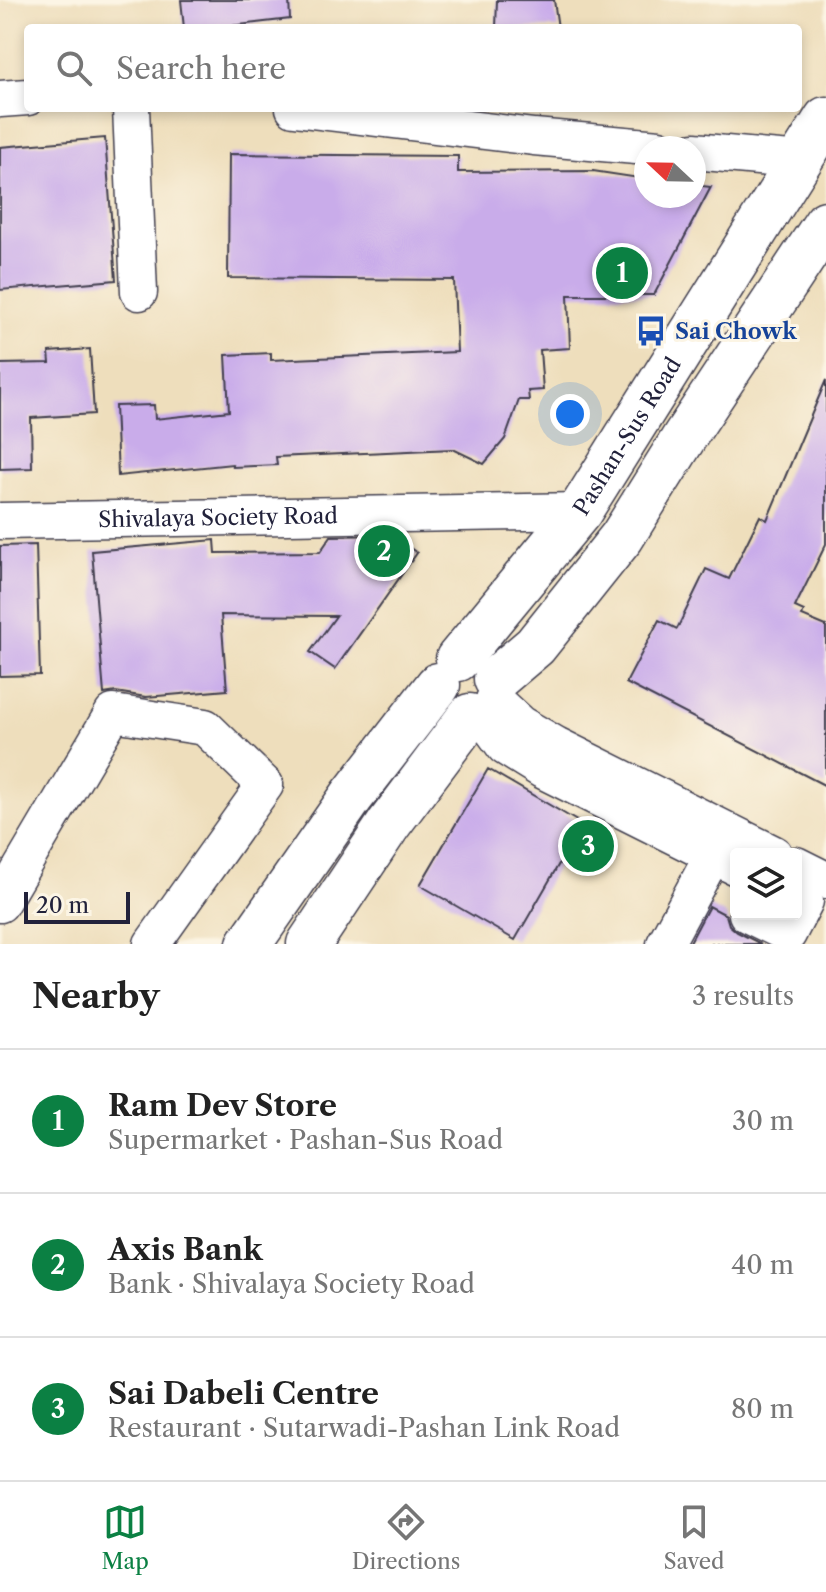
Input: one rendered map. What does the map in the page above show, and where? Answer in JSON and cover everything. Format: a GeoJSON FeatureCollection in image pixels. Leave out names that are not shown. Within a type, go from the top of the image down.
{"type":"FeatureCollection","features":[{"type":"Feature","properties":{"kind":"main road","name":"Pashan-Sus Road"},"geometry":{"type":"LineString","coordinates":[[249,944],[352,796],[448,672],[580,511],[826,119]]}},
{"type":"Feature","properties":{"kind":"main road"},"geometry":{"type":"LineString","coordinates":[[309,944],[398,811],[622,537],[685,436],[825,228]]}},
{"type":"Feature","properties":{"kind":"main road"},"geometry":{"type":"LineString","coordinates":[[448,672],[479,659],[486,663],[485,702]]}},
{"type":"Feature","properties":{"kind":"street"},"geometry":{"type":"LineString","coordinates":[[0,99],[24,97]]}},
{"type":"Feature","properties":{"kind":"street"},"geometry":{"type":"LineString","coordinates":[[131,112],[139,292]]}},
{"type":"Feature","properties":{"kind":"street"},"geometry":{"type":"LineString","coordinates":[[327,112],[634,146]]}},
{"type":"Feature","properties":{"kind":"street"},"geometry":{"type":"LineString","coordinates":[[706,152],[802,161]]}},
{"type":"Feature","properties":{"kind":"street","name":"Shivalaya Society Road"},"geometry":{"type":"LineString","coordinates":[[0,521],[580,511]]}},
{"type":"Feature","properties":{"kind":"street"},"geometry":{"type":"LineString","coordinates":[[485,702],[556,745],[762,848]]}},
{"type":"Feature","properties":{"kind":"street"},"geometry":{"type":"LineString","coordinates":[[485,702],[505,747],[542,770],[724,861],[695,888],[665,944]]}},
{"type":"Feature","properties":{"kind":"street"},"geometry":{"type":"LineString","coordinates":[[0,904],[113,713],[205,727],[265,785],[152,944]]}},
{"type":"Feature","properties":{"kind":"street"},"geometry":{"type":"LineString","coordinates":[[759,920],[797,939],[813,898],[802,877]]}},
{"type":"Feature","properties":{"kind":"street"},"geometry":{"type":"LineString","coordinates":[[695,888],[730,905]]}},
{"type":"Feature","properties":{"kind":"building"},"geometry":{"type":"Polygon","coordinates":[[[181,0],[289,0],[290,19],[247,24],[184,24],[181,0]]]}},
{"type":"Feature","properties":{"kind":"building"},"geometry":{"type":"Polygon","coordinates":[[[497,0],[554,0],[557,24],[496,24],[497,0]]]}},
{"type":"Feature","properties":{"kind":"building"},"geometry":{"type":"Polygon","coordinates":[[[105,138],[116,280],[0,290],[0,147],[105,138]]]}},
{"type":"Feature","properties":{"kind":"building"},"geometry":{"type":"Polygon","coordinates":[[[229,154],[458,156],[458,172],[593,171],[634,177],[634,208],[700,208],[654,295],[568,295],[570,348],[540,350],[543,390],[528,391],[529,400],[519,400],[505,439],[484,464],[453,449],[276,457],[277,465],[233,467],[232,464],[118,476],[115,406],[154,405],[155,419],[229,411],[226,355],[271,353],[271,360],[457,352],[454,280],[228,278],[229,154]]]}},
{"type":"Feature","properties":{"kind":"building"},"geometry":{"type":"Polygon","coordinates":[[[90,349],[94,414],[31,418],[32,468],[0,469],[0,364],[50,363],[49,352],[90,349]]]}},
{"type":"Feature","properties":{"kind":"building"},"geometry":{"type":"Polygon","coordinates":[[[826,380],[826,544],[795,607],[804,611],[802,616],[826,626],[826,786],[626,683],[659,620],[677,629],[706,569],[729,579],[760,516],[767,520],[826,380]]]}},
{"type":"Feature","properties":{"kind":"building"},"geometry":{"type":"Polygon","coordinates":[[[392,535],[417,553],[335,669],[310,652],[336,616],[221,615],[227,690],[146,697],[116,692],[104,694],[92,551],[215,540],[216,553],[320,552],[331,536],[392,535]]]}},
{"type":"Feature","properties":{"kind":"building"},"geometry":{"type":"Polygon","coordinates":[[[36,545],[40,675],[0,676],[0,546],[36,545]]]}},
{"type":"Feature","properties":{"kind":"building"},"geometry":{"type":"Polygon","coordinates":[[[488,769],[582,824],[515,940],[420,885],[488,769]]]}},
{"type":"Feature","properties":{"kind":"building"},"geometry":{"type":"Polygon","coordinates":[[[709,906],[726,915],[729,925],[737,932],[761,944],[689,944],[709,906]]]}},
{"type":"Feature","properties":{"kind":"place","name":"Ram Dev Store"},"geometry":{"type":"Point","coordinates":[622,273]}},
{"type":"Feature","properties":{"kind":"place","name":"Sai Chowk"},"geometry":{"type":"Point","coordinates":[651,331]}},
{"type":"Feature","properties":{"kind":"place","name":"Axis Bank"},"geometry":{"type":"Point","coordinates":[384,551]}},
{"type":"Feature","properties":{"kind":"place","name":"Sai Dabeli Centre"},"geometry":{"type":"Point","coordinates":[588,846]}}]}
